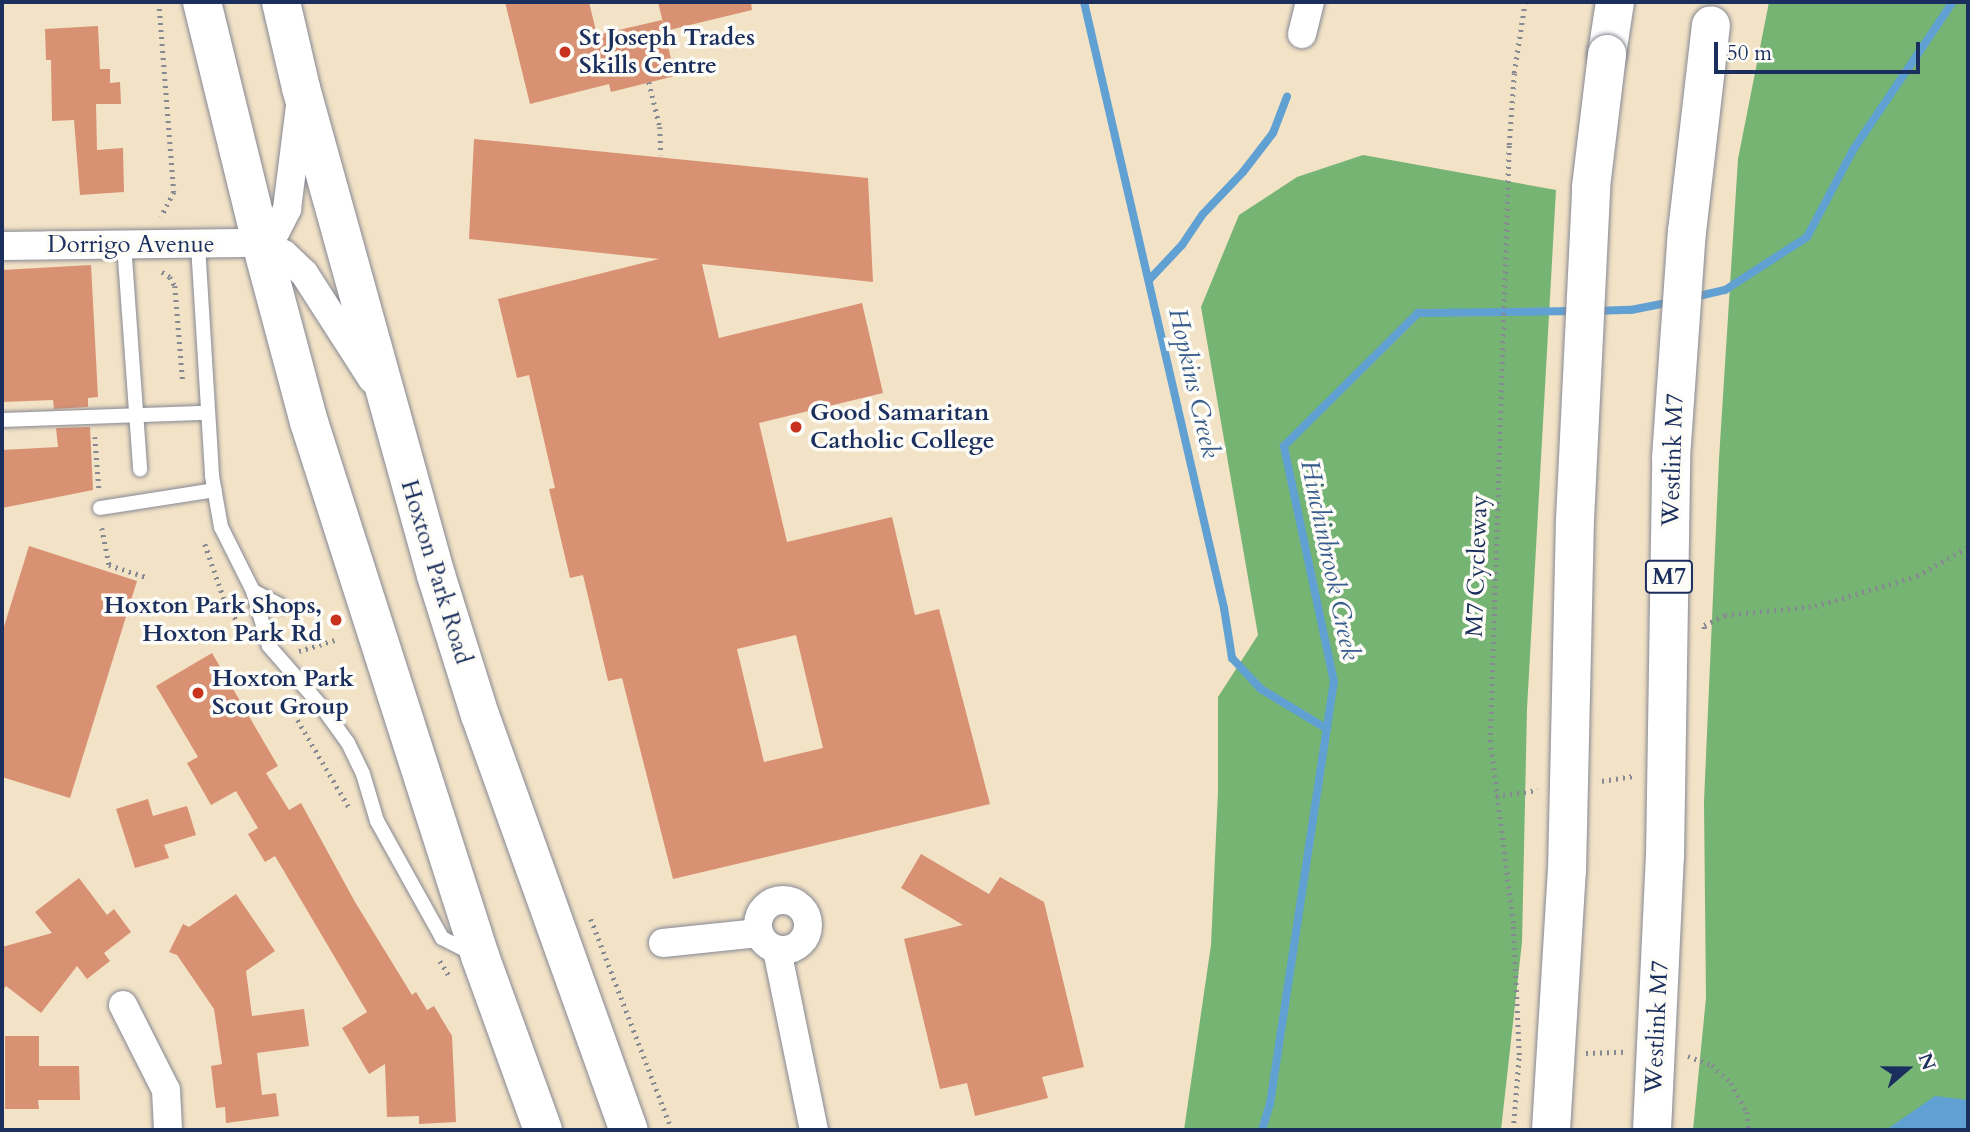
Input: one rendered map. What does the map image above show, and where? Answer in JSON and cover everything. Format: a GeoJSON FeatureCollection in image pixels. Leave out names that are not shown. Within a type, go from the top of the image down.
{"type":"FeatureCollection","features":[{"type":"Feature","properties":{"kind":"main road"},"geometry":{"type":"LineString","coordinates":[[202,2],[261,243],[334,501],[480,956],[543,1130]]}},
{"type":"Feature","properties":{"kind":"main road","name":"Hoxton Park Road"},"geometry":{"type":"LineString","coordinates":[[281,2],[301,89],[387,406],[480,715],[629,1130]]}},
{"type":"Feature","properties":{"kind":"main road"},"geometry":{"type":"LineString","coordinates":[[1551,1130],[1567,871],[1574,520],[1591,187],[1615,2]]}},
{"type":"Feature","properties":{"kind":"main road","name":"Westlink M7"},"geometry":{"type":"LineString","coordinates":[[1653,1130],[1665,857],[1671,458],[1687,232],[1713,14]]}},
{"type":"Feature","properties":{"kind":"street"},"geometry":{"type":"LineString","coordinates":[[1302,34],[1310,2]]}},
{"type":"Feature","properties":{"kind":"street"},"geometry":{"type":"LineString","coordinates":[[301,89],[287,209],[276,230],[261,243],[284,254],[304,272],[336,318],[387,406]]}},
{"type":"Feature","properties":{"kind":"street","name":"Dorrigo Avenue"},"geometry":{"type":"LineString","coordinates":[[2,246],[261,243]]}},
{"type":"Feature","properties":{"kind":"street"},"geometry":{"type":"LineString","coordinates":[[663,943],[768,941],[814,1130]]}},
{"type":"Feature","properties":{"kind":"street"},"geometry":{"type":"LineString","coordinates":[[123,1005],[166,1090],[168,1130]]}},
{"type":"Feature","properties":{"kind":"lane"},"geometry":{"type":"LineString","coordinates":[[124,244],[140,469]]}},
{"type":"Feature","properties":{"kind":"lane"},"geometry":{"type":"LineString","coordinates":[[198,245],[206,412],[215,489],[222,527],[253,591],[269,646],[348,743],[363,774],[377,821],[442,937],[480,956]]}},
{"type":"Feature","properties":{"kind":"lane"},"geometry":{"type":"LineString","coordinates":[[2,420],[206,412]]}},
{"type":"Feature","properties":{"kind":"lane"},"geometry":{"type":"LineString","coordinates":[[100,508],[215,489]]}},
{"type":"Feature","properties":{"kind":"lane"},"geometry":{"type":"LineString","coordinates":[[253,591],[281,606]]}},
{"type":"Feature","properties":{"kind":"path"},"geometry":{"type":"LineString","coordinates":[[153,220],[162,217],[174,192],[159,2]]}},
{"type":"Feature","properties":{"kind":"path","name":"M7 Cycleway"},"geometry":{"type":"LineString","coordinates":[[1513,1130],[1519,1055],[1513,923],[1490,742],[1509,145],[1514,73],[1525,2]]}},
{"type":"Feature","properties":{"kind":"path"},"geometry":{"type":"LineString","coordinates":[[649,82],[660,127],[661,155]]}},
{"type":"Feature","properties":{"kind":"path"},"geometry":{"type":"LineString","coordinates":[[1725,615],[1815,606],[1917,576],[1968,547]]}},
{"type":"Feature","properties":{"kind":"path"},"geometry":{"type":"LineString","coordinates":[[292,653],[335,640]]}},
{"type":"Feature","properties":{"kind":"green space"},"geometry":{"type":"Polygon","coordinates":[[[1769,2],[1968,2],[1968,1130],[1693,1130],[1706,998],[1704,802],[1719,459],[1738,159],[1769,2]]]}},
{"type":"Feature","properties":{"kind":"green space"},"geometry":{"type":"Polygon","coordinates":[[[1363,155],[1556,190],[1527,709],[1522,942],[1501,1130],[1184,1130],[1211,945],[1218,792],[1218,697],[1258,635],[1201,307],[1239,215],[1297,177],[1363,155]]]}},
{"type":"Feature","properties":{"kind":"water"},"geometry":{"type":"Polygon","coordinates":[[[1935,1096],[1968,1100],[1968,1130],[1886,1130],[1935,1096]]]}},
{"type":"Feature","properties":{"kind":"building"},"geometry":{"type":"Polygon","coordinates":[[[505,2],[589,2],[597,35],[662,20],[675,76],[611,92],[609,84],[530,104],[505,2]]]}},
{"type":"Feature","properties":{"kind":"building"},"geometry":{"type":"Polygon","coordinates":[[[658,2],[751,2],[752,10],[665,31],[658,2]]]}},
{"type":"Feature","properties":{"kind":"building"},"geometry":{"type":"Polygon","coordinates":[[[98,26],[100,69],[110,69],[110,83],[120,82],[121,104],[96,104],[97,150],[123,148],[124,192],[80,195],[74,120],[52,121],[51,60],[46,60],[45,29],[98,26]]]}},
{"type":"Feature","properties":{"kind":"building"},"geometry":{"type":"Polygon","coordinates":[[[474,139],[868,178],[873,282],[702,264],[719,338],[862,303],[883,393],[759,423],[787,542],[892,517],[915,615],[939,609],[990,804],[673,879],[622,678],[608,681],[583,575],[570,578],[549,489],[555,488],[529,375],[517,378],[498,299],[659,259],[469,239],[474,139]],[[796,635],[737,649],[764,762],[823,748],[796,635]]]}},
{"type":"Feature","properties":{"kind":"building"},"geometry":{"type":"Polygon","coordinates":[[[91,265],[98,397],[88,398],[88,407],[54,409],[53,400],[2,402],[2,270],[91,265]]]}},
{"type":"Feature","properties":{"kind":"building"},"geometry":{"type":"Polygon","coordinates":[[[90,427],[93,490],[2,508],[2,450],[58,447],[56,428],[90,427]]]}},
{"type":"Feature","properties":{"kind":"building"},"geometry":{"type":"Polygon","coordinates":[[[29,546],[137,581],[70,798],[2,777],[2,633],[29,546]]]}},
{"type":"Feature","properties":{"kind":"building"},"geometry":{"type":"Polygon","coordinates":[[[212,653],[278,766],[266,773],[289,810],[301,803],[355,902],[412,995],[416,992],[427,1010],[434,1006],[452,1036],[456,1122],[419,1124],[419,1116],[387,1117],[385,1064],[369,1074],[342,1028],[367,1012],[275,856],[265,862],[248,834],[258,828],[236,791],[211,805],[187,763],[198,757],[156,686],[212,653]]]}},
{"type":"Feature","properties":{"kind":"building"},"geometry":{"type":"Polygon","coordinates":[[[148,799],[153,816],[187,806],[196,835],[164,845],[169,858],[135,868],[116,809],[148,799]]]}},
{"type":"Feature","properties":{"kind":"building"},"geometry":{"type":"Polygon","coordinates":[[[921,854],[989,894],[1000,877],[1044,902],[1084,1067],[1042,1077],[1048,1098],[975,1116],[967,1083],[940,1089],[904,939],[963,925],[901,888],[921,854]]]}},
{"type":"Feature","properties":{"kind":"building"},"geometry":{"type":"Polygon","coordinates":[[[79,878],[107,915],[114,909],[131,932],[104,953],[110,961],[87,979],[77,966],[41,1013],[6,986],[2,992],[2,947],[52,933],[35,912],[79,878]]]}},
{"type":"Feature","properties":{"kind":"building"},"geometry":{"type":"Polygon","coordinates":[[[236,894],[275,951],[246,971],[252,1016],[304,1009],[309,1046],[257,1053],[262,1095],[276,1093],[279,1116],[226,1123],[225,1107],[216,1108],[211,1066],[222,1064],[214,1009],[177,955],[169,952],[183,924],[189,927],[236,894]]]}},
{"type":"Feature","properties":{"kind":"building"},"geometry":{"type":"Polygon","coordinates":[[[5,1036],[39,1036],[39,1066],[79,1066],[80,1100],[38,1100],[39,1109],[5,1109],[5,1036]]]}},
{"type":"Feature","properties":{"kind":"waterway","name":"Hopkins Creek"},"geometry":{"type":"LineString","coordinates":[[1084,2],[1224,608],[1232,658],[1261,689],[1327,729]]}},
{"type":"Feature","properties":{"kind":"waterway","name":"Hinchinbrook Creek"},"geometry":{"type":"LineString","coordinates":[[1694,297],[1725,290],[1807,237],[1853,150],[1953,2]]}},
{"type":"Feature","properties":{"kind":"waterway"},"geometry":{"type":"LineString","coordinates":[[1149,280],[1182,245],[1203,214],[1243,172],[1273,133],[1287,97]]}},
{"type":"Feature","properties":{"kind":"waterway","name":"Hinchinbrook Creek"},"geometry":{"type":"LineString","coordinates":[[1593,311],[1631,310],[1671,302]]}},
{"type":"Feature","properties":{"kind":"waterway","name":"Hinchinbrook Creek"},"geometry":{"type":"LineString","coordinates":[[1262,1130],[1270,1104],[1334,682],[1284,446],[1418,313],[1573,311]]}},
{"type":"Feature","properties":{"kind":"place","name":"St Joseph Trades Skills Centre"},"geometry":{"type":"Point","coordinates":[565,52]}},
{"type":"Feature","properties":{"kind":"place","name":"Good Samaritan Catholic College"},"geometry":{"type":"Point","coordinates":[796,427]}},
{"type":"Feature","properties":{"kind":"place","name":"Hoxton Park Shops, Hoxton Park Rd"},"geometry":{"type":"Point","coordinates":[336,620]}},
{"type":"Feature","properties":{"kind":"place","name":"Hoxton Park Scout Group"},"geometry":{"type":"Point","coordinates":[198,693]}}]}
